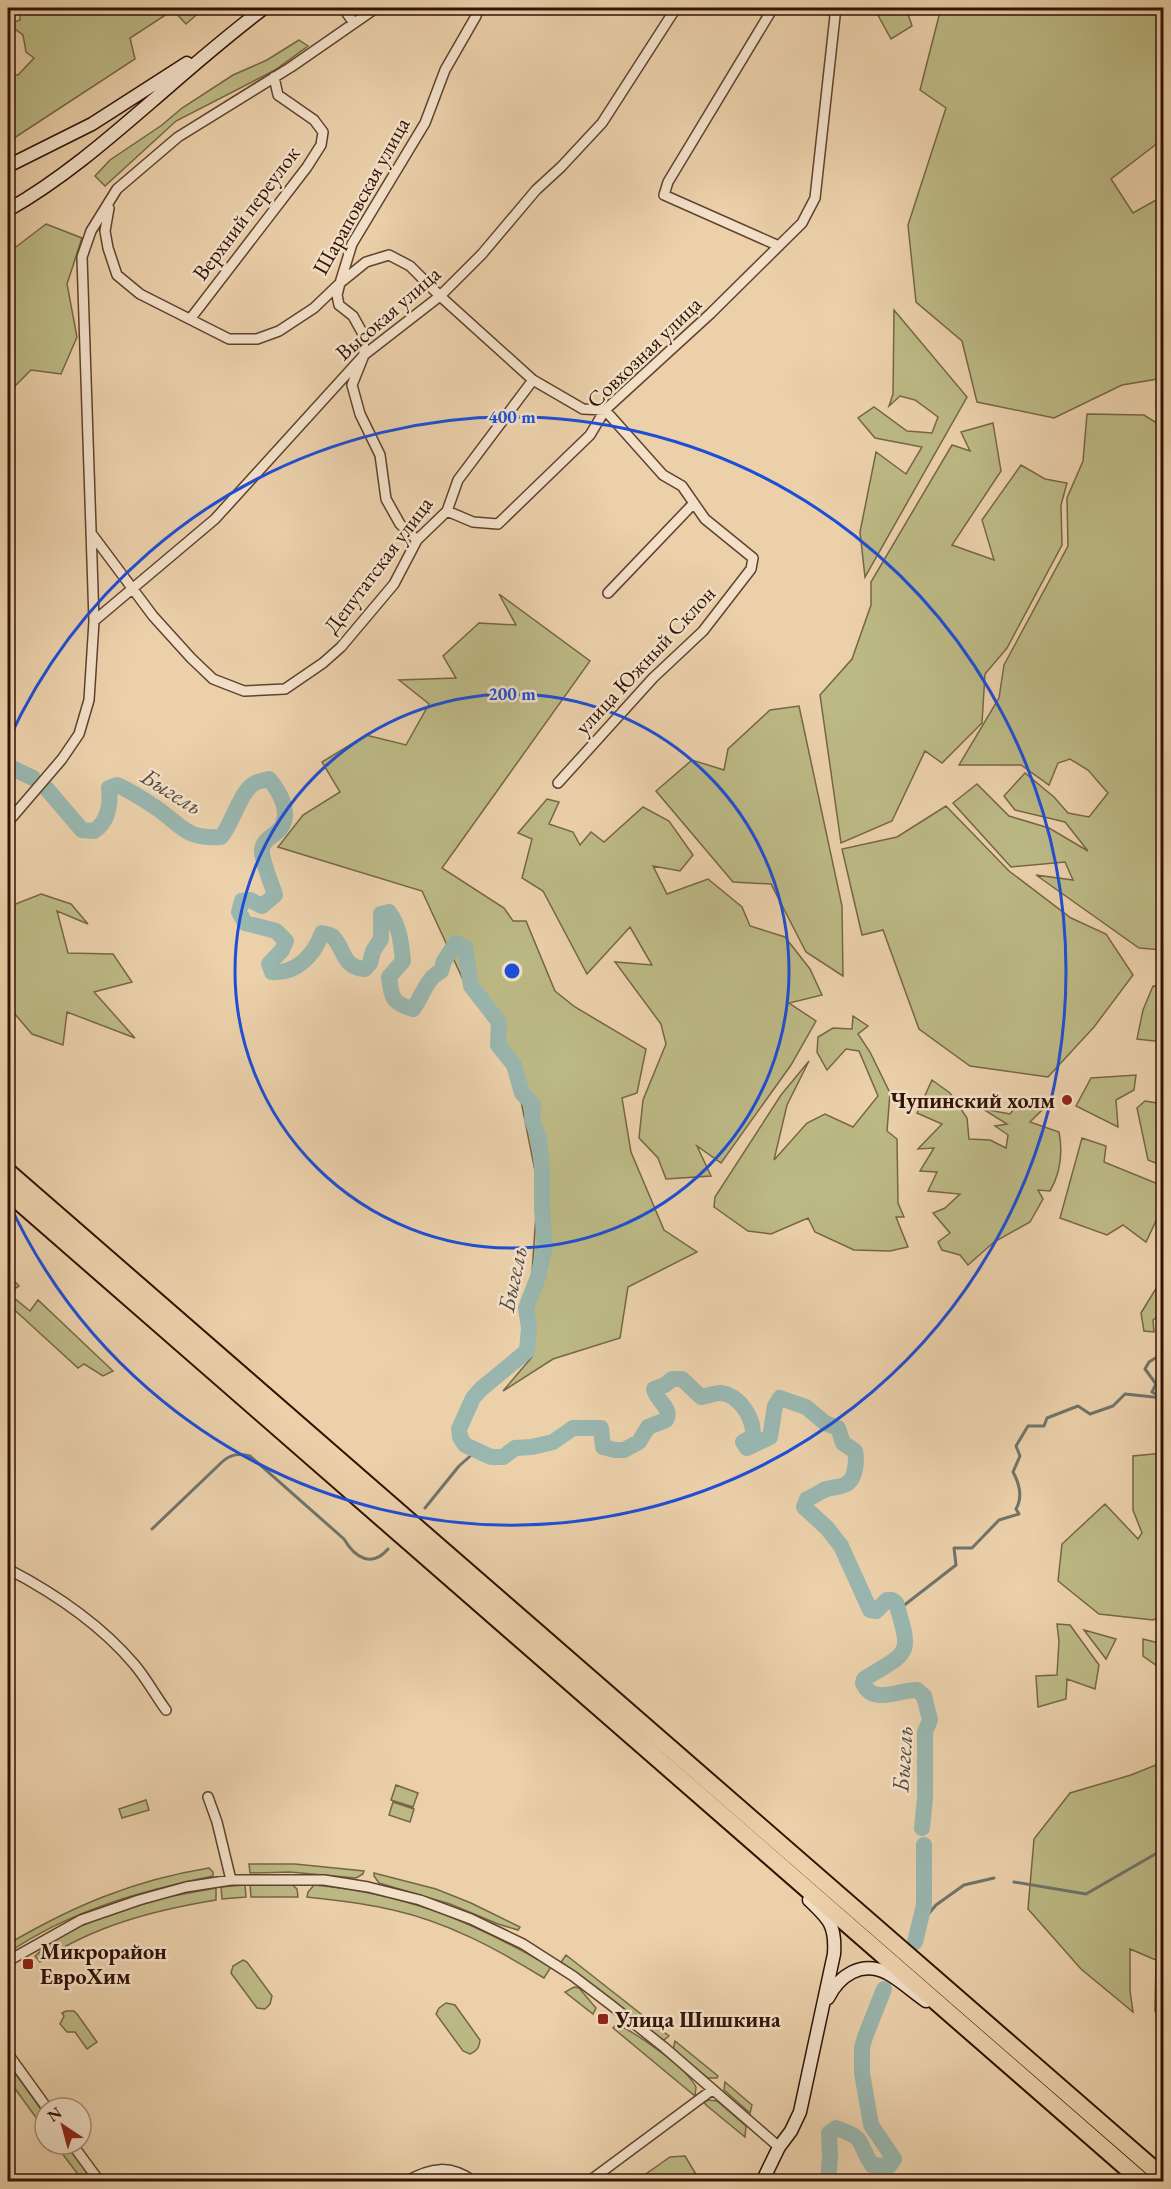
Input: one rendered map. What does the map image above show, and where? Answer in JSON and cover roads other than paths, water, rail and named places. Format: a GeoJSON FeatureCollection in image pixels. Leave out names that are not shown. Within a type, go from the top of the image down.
{"type":"FeatureCollection","features":[{"type":"Feature","properties":{"kind":"highway"},"geometry":{"type":"LineString","coordinates":[[8,1172],[1164,2178]]}},
{"type":"Feature","properties":{"kind":"highway"},"geometry":{"type":"LineString","coordinates":[[8,1192],[1143,2181]]}},
{"type":"Feature","properties":{"kind":"street"},"geometry":{"type":"LineString","coordinates":[[8,210],[36,194],[103,144],[228,36],[264,8]]}},
{"type":"Feature","properties":{"kind":"street"},"geometry":{"type":"LineString","coordinates":[[343,8],[354,22]]}},
{"type":"Feature","properties":{"kind":"street"},"geometry":{"type":"LineString","coordinates":[[8,822],[62,759],[79,734],[89,700],[94,621],[82,257],[91,231],[117,189],[178,137],[274,77],[376,8]]}},
{"type":"Feature","properties":{"kind":"street","name":"Шараповская улица"},"geometry":{"type":"LineString","coordinates":[[111,200],[105,231],[108,248],[117,275],[140,294],[229,339],[257,339],[279,331],[314,308],[340,283],[352,244],[425,123],[445,70],[479,8]]}},
{"type":"Feature","properties":{"kind":"street","name":"Высокая улица"},"geometry":{"type":"LineString","coordinates":[[94,621],[215,519],[364,355],[440,296],[482,254],[536,190],[602,123],[676,8]]}},
{"type":"Feature","properties":{"kind":"street"},"geometry":{"type":"LineString","coordinates":[[773,8],[668,182],[664,195],[779,246]]}},
{"type":"Feature","properties":{"kind":"street","name":"Совхозная улица"},"geometry":{"type":"LineString","coordinates":[[447,511],[472,522],[498,524],[590,435],[605,410],[710,314],[802,224],[816,198],[835,16],[832,8]]}},
{"type":"Feature","properties":{"kind":"street"},"geometry":{"type":"LineString","coordinates":[[8,165],[92,124],[228,36]]}},
{"type":"Feature","properties":{"kind":"street","name":"Верхний переулок"},"geometry":{"type":"LineString","coordinates":[[191,318],[308,167],[321,145],[322,132],[314,120],[278,95],[274,77]]}},
{"type":"Feature","properties":{"kind":"street"},"geometry":{"type":"LineString","coordinates":[[339,305],[340,283],[366,262],[389,255],[410,266],[533,380],[583,409],[605,410],[663,475],[682,486],[694,503],[608,593]]}},
{"type":"Feature","properties":{"kind":"street"},"geometry":{"type":"LineString","coordinates":[[314,308],[326,304],[339,305],[353,316],[363,333],[364,355],[352,385],[360,414],[380,455],[386,499],[400,524],[417,540]]}},
{"type":"Feature","properties":{"kind":"street","name":"Депутатская улица"},"geometry":{"type":"LineString","coordinates":[[91,533],[153,616],[213,679],[244,690],[285,689],[323,663],[341,647],[394,584],[417,540],[447,511],[458,480],[533,380]]}},
{"type":"Feature","properties":{"kind":"street","name":"улица Южный Склон"},"geometry":{"type":"LineString","coordinates":[[558,783],[653,678],[703,631],[751,569],[753,558],[705,519],[694,503]]}},
{"type":"Feature","properties":{"kind":"street"},"geometry":{"type":"LineString","coordinates":[[8,1569],[37,1584],[73,1608],[113,1642],[135,1665],[166,1710]]}},
{"type":"Feature","properties":{"kind":"street"},"geometry":{"type":"LineString","coordinates":[[208,1797],[217,1822],[231,1880]]}},
{"type":"Feature","properties":{"kind":"street"},"geometry":{"type":"LineString","coordinates":[[762,2181],[778,2147],[791,2131],[800,2112],[834,1954],[835,1938],[828,1919],[797,1890],[775,1862]]}},
{"type":"Feature","properties":{"kind":"street"},"geometry":{"type":"LineString","coordinates":[[8,1961],[81,1920],[139,1899],[186,1887],[231,1880],[324,1880],[368,1887],[420,1900],[471,1918],[524,1944],[573,1976],[665,2048],[778,2147]]}},
{"type":"Feature","properties":{"kind":"street"},"geometry":{"type":"LineString","coordinates":[[821,2010],[834,1986],[844,1976],[856,1970],[869,1968],[886,1972],[980,2040]]}},
{"type":"Feature","properties":{"kind":"street"},"geometry":{"type":"LineString","coordinates":[[8,2054],[38,2096]]}},
{"type":"Feature","properties":{"kind":"street"},"geometry":{"type":"LineString","coordinates":[[588,2181],[712,2090]]}},
{"type":"Feature","properties":{"kind":"street"},"geometry":{"type":"LineString","coordinates":[[81,2156],[100,2181]]}},
{"type":"Feature","properties":{"kind":"street"},"geometry":{"type":"LineString","coordinates":[[405,2181],[423,2171],[444,2169],[464,2173],[475,2181]]}},
{"type":"Feature","properties":{"kind":"waterway","name":"Быгель"},"geometry":{"type":"LineString","coordinates":[[8,766],[33,778]]}},
{"type":"Feature","properties":{"kind":"waterway","name":"Быгель"},"geometry":{"type":"LineString","coordinates":[[46,788],[82,830],[94,831],[103,823],[109,806],[109,788],[117,785],[149,803],[186,831],[200,836],[221,837],[245,793],[257,782],[269,779],[277,790],[285,810],[280,829],[266,841],[262,850],[275,895],[262,906],[250,900],[242,901],[239,912],[245,923],[276,931],[286,941],[282,950],[269,964],[272,972],[289,970],[303,962],[314,949],[322,933],[332,936],[347,961],[357,968],[365,969],[381,939],[381,914],[389,912],[398,929],[403,961],[389,977],[391,990],[397,1002],[413,1009],[428,983],[441,971],[444,961],[456,943],[465,947],[471,986],[499,1022],[498,1045],[514,1065],[522,1093],[533,1105],[532,1120],[539,1138],[542,1168],[545,1245],[538,1277],[526,1308],[529,1328],[527,1351],[473,1398],[459,1429],[460,1437],[465,1445],[491,1457],[503,1457],[515,1448],[553,1442],[573,1428],[601,1428],[603,1447],[624,1450],[639,1442],[648,1427],[666,1420],[668,1416],[666,1408],[654,1389],[665,1385],[672,1379],[682,1379],[701,1397],[715,1393],[727,1394],[739,1403],[752,1423],[752,1437],[743,1442],[747,1448],[770,1437],[775,1406],[780,1398],[806,1407],[825,1423],[838,1428],[843,1443],[855,1451],[856,1465],[853,1475],[848,1483],[826,1489],[807,1499],[804,1507],[827,1528],[841,1546],[870,1610],[876,1611],[887,1600],[896,1603],[904,1633],[903,1650],[899,1657],[864,1679],[863,1683],[873,1694],[887,1695],[917,1690],[924,1696],[930,1720],[925,1732],[925,1798],[922,1828]]}},
{"type":"Feature","properties":{"kind":"waterway"},"geometry":{"type":"LineString","coordinates":[[898,1610],[956,1565],[954,1548],[972,1548],[999,1520],[1019,1514],[1016,1509],[1019,1490],[1013,1472],[1020,1456],[1016,1446],[1028,1426],[1044,1426],[1047,1418],[1078,1406],[1090,1414],[1113,1406],[1125,1394],[1163,1398],[1152,1392],[1156,1384],[1145,1369],[1149,1362],[1162,1354],[1164,1340]]}},
{"type":"Feature","properties":{"kind":"waterway"},"geometry":{"type":"LineString","coordinates":[[425,1508],[459,1466],[476,1451]]}},
{"type":"Feature","properties":{"kind":"waterway"},"geometry":{"type":"LineString","coordinates":[[152,1529],[225,1459],[242,1455],[250,1456],[344,1539],[359,1556],[376,1558],[388,1549]]}},
{"type":"Feature","properties":{"kind":"waterway","name":"Быгель"},"geometry":{"type":"LineString","coordinates":[[915,1942],[924,1905],[924,1845]]}},
{"type":"Feature","properties":{"kind":"waterway"},"geometry":{"type":"LineString","coordinates":[[1014,1882],[1086,1894],[1164,1849]]}},
{"type":"Feature","properties":{"kind":"waterway"},"geometry":{"type":"LineString","coordinates":[[919,1925],[936,1905],[964,1885],[994,1878]]}},
{"type":"Feature","properties":{"kind":"waterway","name":"Быгель"},"geometry":{"type":"LineString","coordinates":[[828,2182],[829,2133],[836,2128],[857,2138],[872,2165],[889,2166],[894,2159],[871,2125],[862,2073],[862,2048],[884,1989]]}},
{"type":"Feature","properties":{"kind":"place","name":"Чупинский холм"},"geometry":{"type":"Point","coordinates":[1067,1100]}},
{"type":"Feature","properties":{"kind":"place","name":"Микрорайон ЕвроХим"},"geometry":{"type":"Point","coordinates":[28,1964]}},
{"type":"Feature","properties":{"kind":"place","name":"Улица Шишкина"},"geometry":{"type":"Point","coordinates":[603,2019]}}]}
